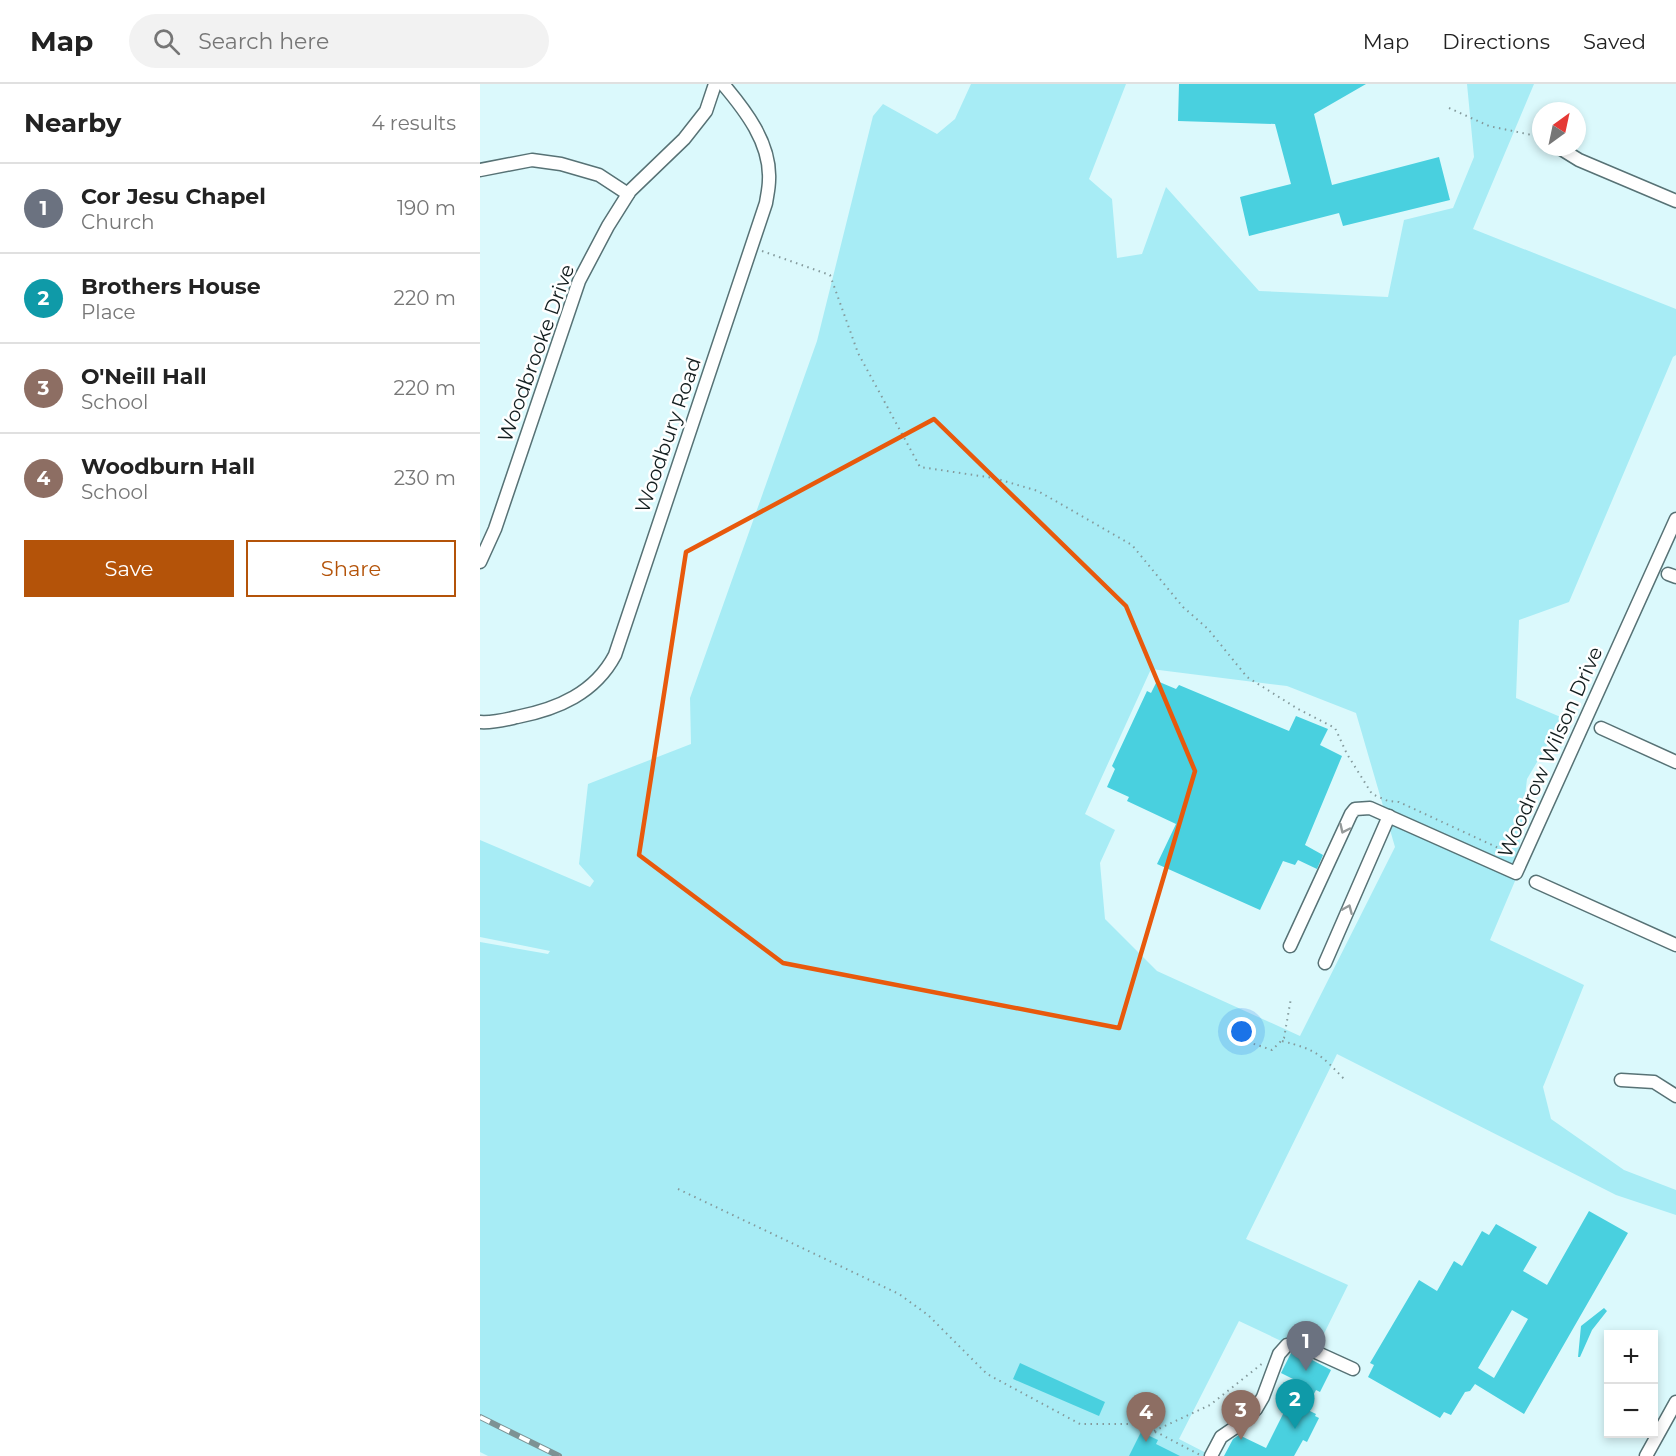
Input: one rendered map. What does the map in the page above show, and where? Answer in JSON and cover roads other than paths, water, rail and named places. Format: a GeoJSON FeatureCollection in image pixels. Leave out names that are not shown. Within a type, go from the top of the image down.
{"type":"FeatureCollection","features":[{"type":"Feature","properties":{"kind":"street","name":"Woodbrooke Drive"},"geometry":{"type":"LineString","coordinates":[[480,562],[495,529],[579,281],[628,194],[684,139],[706,111],[715,84]]}},
{"type":"Feature","properties":{"kind":"street","name":"Woodbury Road"},"geometry":{"type":"LineString","coordinates":[[480,722],[491,723],[556,707],[577,697],[608,669],[615,655],[766,203],[769,178],[767,160],[758,135],[747,113],[723,84]]}},
{"type":"Feature","properties":{"kind":"street"},"geometry":{"type":"LineString","coordinates":[[1573,156],[1676,201]]}},
{"type":"Feature","properties":{"kind":"street"},"geometry":{"type":"LineString","coordinates":[[480,170],[532,160],[561,164],[599,175],[628,194]]}},
{"type":"Feature","properties":{"kind":"street","name":"Woodrow Wilson Drive"},"geometry":{"type":"LineString","coordinates":[[1290,946],[1355,809],[1370,808],[1516,873],[1676,519]]}},
{"type":"Feature","properties":{"kind":"street"},"geometry":{"type":"LineString","coordinates":[[1601,728],[1676,762]]}},
{"type":"Feature","properties":{"kind":"street"},"geometry":{"type":"LineString","coordinates":[[1325,963],[1389,816]]}},
{"type":"Feature","properties":{"kind":"street"},"geometry":{"type":"LineString","coordinates":[[1536,882],[1676,945]]}},
{"type":"Feature","properties":{"kind":"street"},"geometry":{"type":"LineString","coordinates":[[1621,1080],[1654,1082],[1676,1096]]}},
{"type":"Feature","properties":{"kind":"street"},"geometry":{"type":"LineString","coordinates":[[1211,1456],[1221,1437],[1243,1422],[1256,1409],[1263,1397],[1279,1354],[1287,1346],[1298,1344],[1353,1369]]}},
{"type":"Feature","properties":{"kind":"street"},"geometry":{"type":"LineString","coordinates":[[1646,1456],[1676,1402]]}},
{"type":"Feature","properties":{"kind":"railway"},"geometry":{"type":"LineString","coordinates":[[480,1417],[559,1456]]}},
{"type":"Feature","properties":{"kind":"place","name":"Cor Jesu Chapel"},"geometry":{"type":"Point","coordinates":[1306,1371]}},
{"type":"Feature","properties":{"kind":"place","name":"Brothers House"},"geometry":{"type":"Point","coordinates":[1295,1429]}},
{"type":"Feature","properties":{"kind":"place","name":"O'Neill Hall"},"geometry":{"type":"Point","coordinates":[1241,1440]}},
{"type":"Feature","properties":{"kind":"place","name":"Woodburn Hall"},"geometry":{"type":"Point","coordinates":[1146,1442]}}]}
